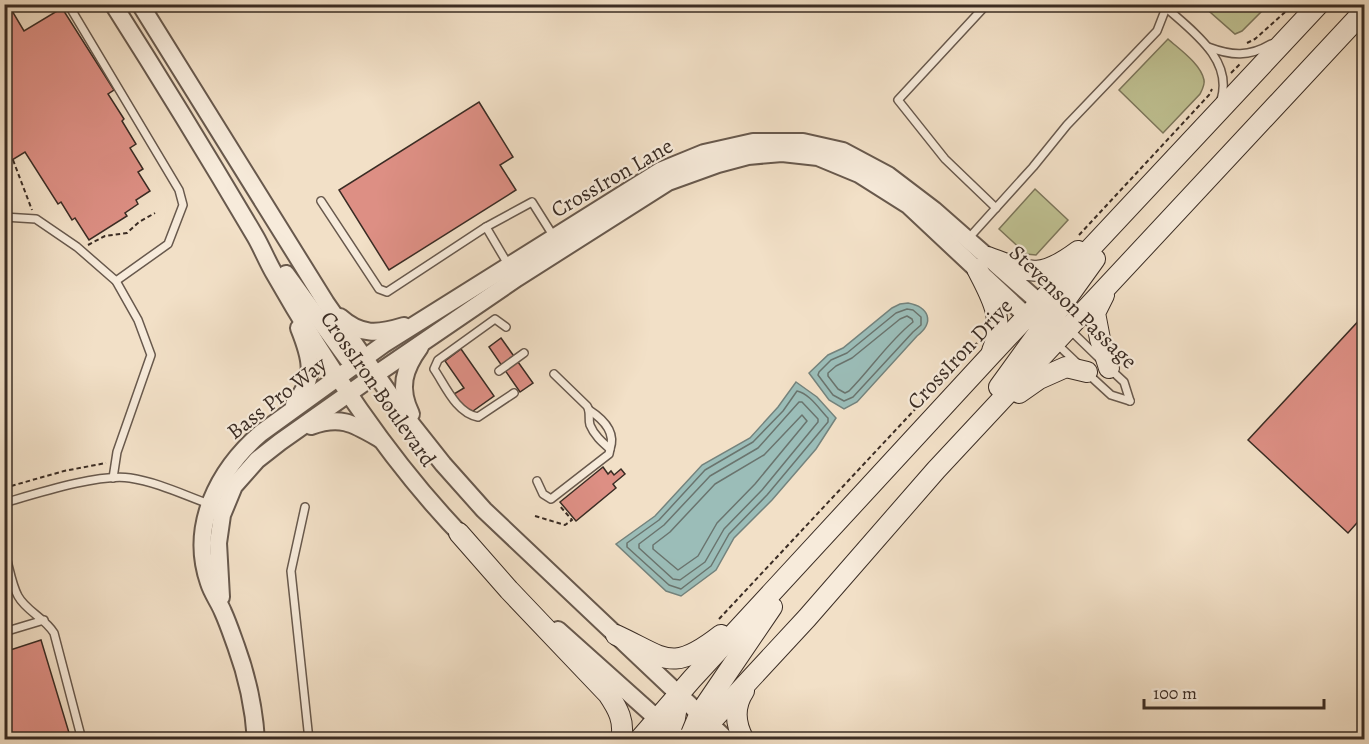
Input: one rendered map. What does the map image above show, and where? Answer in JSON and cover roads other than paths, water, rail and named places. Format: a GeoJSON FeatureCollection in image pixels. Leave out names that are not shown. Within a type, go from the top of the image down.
{"type":"FeatureCollection","features":[{"type":"Feature","properties":{"kind":"main road","name":"CrossIron Drive"},"geometry":{"type":"LineString","coordinates":[[694,740],[705,718],[752,679],[985,417],[1111,227],[1206,126],[1299,12],[1319,4]]}},
{"type":"Feature","properties":{"kind":"main road"},"geometry":{"type":"LineString","coordinates":[[1319,61],[1359,4]]}},
{"type":"Feature","properties":{"kind":"main road","name":"CrossIron Drive"},"geometry":{"type":"LineString","coordinates":[[679,694],[989,357],[1109,284],[1365,11]]}},
{"type":"Feature","properties":{"kind":"main road"},"geometry":{"type":"LineString","coordinates":[[948,458],[1097,257],[1151,198],[1175,159]]}},
{"type":"Feature","properties":{"kind":"main road"},"geometry":{"type":"LineString","coordinates":[[989,357],[996,343],[998,318],[982,263],[1032,272],[1048,270],[1064,262],[1111,227]]}},
{"type":"Feature","properties":{"kind":"main road"},"geometry":{"type":"LineString","coordinates":[[1109,284],[1095,313],[1109,368]]}},
{"type":"Feature","properties":{"kind":"main road"},"geometry":{"type":"LineString","coordinates":[[985,417],[1039,379],[1052,373],[1066,367],[1087,372]]}},
{"type":"Feature","properties":{"kind":"main road"},"geometry":{"type":"LineString","coordinates":[[459,533],[508,590],[608,694],[622,720],[621,740]]}},
{"type":"Feature","properties":{"kind":"main road"},"geometry":{"type":"LineString","coordinates":[[689,740],[788,584],[825,535]]}},
{"type":"Feature","properties":{"kind":"main road"},"geometry":{"type":"LineString","coordinates":[[616,635],[661,658],[668,660],[683,658],[712,642],[776,588]]}},
{"type":"Feature","properties":{"kind":"main road"},"geometry":{"type":"LineString","coordinates":[[744,740],[737,723],[737,705],[752,679]]}},
{"type":"Feature","properties":{"kind":"main road"},"geometry":{"type":"LineString","coordinates":[[639,740],[669,732],[675,718],[679,694]]}},
{"type":"Feature","properties":{"kind":"street","name":"CrossIron Boulevard"},"geometry":{"type":"LineString","coordinates":[[113,4],[186,120],[339,378],[423,493],[524,599],[669,732]]}},
{"type":"Feature","properties":{"kind":"street","name":"CrossIron Boulevard"},"geometry":{"type":"LineString","coordinates":[[140,4],[328,306],[360,363]]}},
{"type":"Feature","properties":{"kind":"street","name":"CrossIron Lane"},"geometry":{"type":"LineString","coordinates":[[360,363],[422,321],[513,272],[668,182],[748,156],[782,153],[818,157],[859,174],[908,205],[929,215]]}},
{"type":"Feature","properties":{"kind":"street","name":"Stevenson Passage"},"geometry":{"type":"LineString","coordinates":[[929,215],[1048,322]]}},
{"type":"Feature","properties":{"kind":"street"},"geometry":{"type":"LineString","coordinates":[[257,240],[282,269],[340,348],[375,375]]}},
{"type":"Feature","properties":{"kind":"street","name":"CrossIron Lane"},"geometry":{"type":"LineString","coordinates":[[375,375],[428,338],[513,272]]}},
{"type":"Feature","properties":{"kind":"street"},"geometry":{"type":"LineString","coordinates":[[282,418],[308,384],[310,367],[306,348],[283,287]]}},
{"type":"Feature","properties":{"kind":"street"},"geometry":{"type":"LineString","coordinates":[[328,306],[355,329],[364,332],[378,332],[422,321]]}},
{"type":"Feature","properties":{"kind":"street"},"geometry":{"type":"LineString","coordinates":[[423,439],[403,394],[403,381],[405,370],[428,338]]}},
{"type":"Feature","properties":{"kind":"street","name":"Bass Pro Way"},"geometry":{"type":"LineString","coordinates":[[256,740],[248,687],[237,647],[205,570],[204,537],[209,504],[222,477],[243,448],[360,363]]}},
{"type":"Feature","properties":{"kind":"street","name":"CrossIron Boulevard"},"geometry":{"type":"LineString","coordinates":[[375,375],[423,439],[484,510],[727,740]]}},
{"type":"Feature","properties":{"kind":"street","name":"Bass Pro Way"},"geometry":{"type":"LineString","coordinates":[[224,613],[218,570],[218,543],[222,515],[234,486],[257,460],[375,375]]}},
{"type":"Feature","properties":{"kind":"street"},"geometry":{"type":"LineString","coordinates":[[294,432],[327,420],[341,421],[354,424],[384,441]]}},
{"type":"Feature","properties":{"kind":"lane"},"geometry":{"type":"LineString","coordinates":[[68,4],[179,190],[183,205],[168,244],[116,281]]}},
{"type":"Feature","properties":{"kind":"lane"},"geometry":{"type":"LineString","coordinates":[[987,4],[898,100],[945,159],[996,208]]}},
{"type":"Feature","properties":{"kind":"lane"},"geometry":{"type":"LineString","coordinates":[[963,245],[1067,125],[1157,31],[1166,6],[1208,47],[1218,61],[1223,75],[1223,92],[1220,103],[1206,126]]}},
{"type":"Feature","properties":{"kind":"lane"},"geometry":{"type":"LineString","coordinates":[[1208,47],[1225,54],[1242,55],[1255,52],[1269,46],[1299,12]]}},
{"type":"Feature","properties":{"kind":"lane"},"geometry":{"type":"LineString","coordinates":[[321,201],[379,289],[387,292],[486,227],[532,202],[558,244]]}},
{"type":"Feature","properties":{"kind":"lane"},"geometry":{"type":"LineString","coordinates":[[4,217],[36,219],[77,247],[116,281],[138,320],[151,355],[117,452],[113,478]]}},
{"type":"Feature","properties":{"kind":"lane"},"geometry":{"type":"LineString","coordinates":[[486,227],[513,272]]}},
{"type":"Feature","properties":{"kind":"lane"},"geometry":{"type":"LineString","coordinates":[[506,327],[495,319],[438,360],[434,369],[462,411],[472,416],[478,417],[484,414],[514,393]]}},
{"type":"Feature","properties":{"kind":"lane","name":"Stevenson Passage"},"geometry":{"type":"LineString","coordinates":[[1048,322],[1124,382],[1130,401],[1111,395],[1087,372],[1048,322]]}},
{"type":"Feature","properties":{"kind":"lane"},"geometry":{"type":"LineString","coordinates":[[499,371],[524,353]]}},
{"type":"Feature","properties":{"kind":"lane"},"geometry":{"type":"LineString","coordinates":[[537,481],[543,494],[551,499],[554,498],[609,454],[612,442],[611,432],[602,419],[589,410],[554,374]]}},
{"type":"Feature","properties":{"kind":"lane"},"geometry":{"type":"LineString","coordinates":[[589,410],[591,426],[600,440],[610,449]]}},
{"type":"Feature","properties":{"kind":"lane"},"geometry":{"type":"LineString","coordinates":[[4,503],[72,485],[113,478],[130,478],[209,504]]}},
{"type":"Feature","properties":{"kind":"lane"},"geometry":{"type":"LineString","coordinates":[[305,507],[291,571],[309,740]]}},
{"type":"Feature","properties":{"kind":"lane"},"geometry":{"type":"LineString","coordinates":[[4,550],[18,596],[44,620],[54,633],[82,740]]}},
{"type":"Feature","properties":{"kind":"lane"},"geometry":{"type":"LineString","coordinates":[[4,632],[44,620]]}},
{"type":"Feature","properties":{"kind":"water"},"geometry":{"type":"Polygon","coordinates":[[[908,303],[925,312],[928,320],[923,331],[857,402],[844,409],[829,400],[809,373],[828,355],[843,348],[892,308],[908,303]]]}},
{"type":"Feature","properties":{"kind":"water"},"geometry":{"type":"Polygon","coordinates":[[[796,382],[817,397],[836,418],[816,449],[772,500],[734,538],[716,570],[681,596],[666,591],[616,544],[655,516],[702,465],[750,438],[778,407],[796,382]]]}}]}
